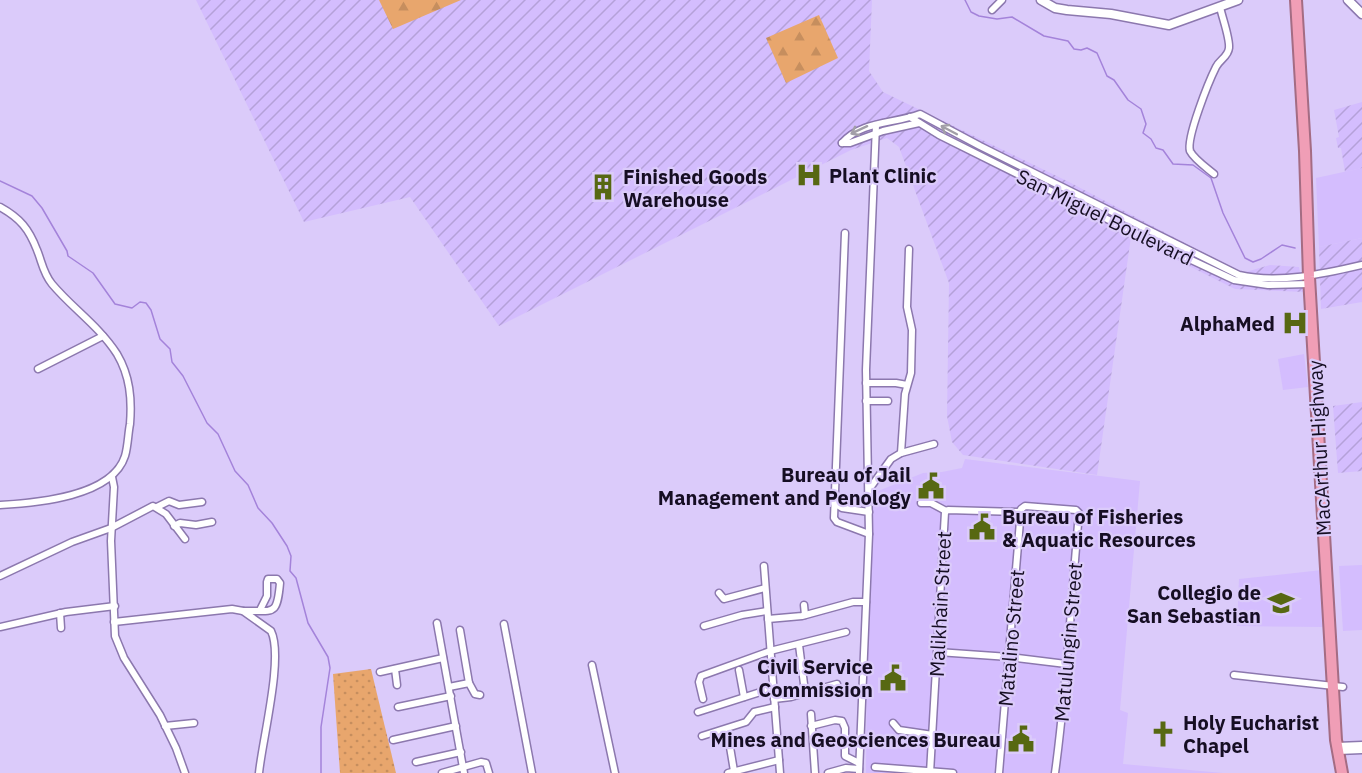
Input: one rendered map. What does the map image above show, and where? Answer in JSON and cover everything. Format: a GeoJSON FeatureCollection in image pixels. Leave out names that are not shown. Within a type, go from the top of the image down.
{"type":"FeatureCollection","features":[{"type":"Feature","properties":{"kind":"highway","name":"MacArthur Highway"},"geometry":{"type":"LineString","coordinates":[[1296,0],[1305,151],[1309,280],[1338,686],[1336,773]]}},
{"type":"Feature","properties":{"kind":"highway","name":"MacArthur Highway"},"geometry":{"type":"LineString","coordinates":[[1337,749],[1342,773]]}},
{"type":"Feature","properties":{"kind":"street"},"geometry":{"type":"LineString","coordinates":[[992,10],[1002,0]]}},
{"type":"Feature","properties":{"kind":"street"},"geometry":{"type":"LineString","coordinates":[[1041,0],[1055,8],[1111,14],[1169,25],[1238,0]]}},
{"type":"Feature","properties":{"kind":"street"},"geometry":{"type":"LineString","coordinates":[[1348,0],[1362,12]]}},
{"type":"Feature","properties":{"kind":"street"},"geometry":{"type":"LineString","coordinates":[[1214,174],[1189,149],[1192,129],[1204,94],[1217,64],[1224,59],[1228,51],[1229,44],[1220,7]]}},
{"type":"Feature","properties":{"kind":"street","name":"San Miguel Boulevard"},"geometry":{"type":"LineString","coordinates":[[910,117],[920,114],[1158,234],[1188,254]]}},
{"type":"Feature","properties":{"kind":"street"},"geometry":{"type":"LineString","coordinates":[[910,117],[868,126],[849,135],[842,143],[850,143],[928,119]]}},
{"type":"Feature","properties":{"kind":"street","name":"San Miguel Boulevard"},"geometry":{"type":"LineString","coordinates":[[910,117],[939,135],[1155,243],[1239,275],[1309,280],[1362,265]]}},
{"type":"Feature","properties":{"kind":"street"},"geometry":{"type":"LineString","coordinates":[[859,768],[869,534],[866,383],[876,125]]}},
{"type":"Feature","properties":{"kind":"street"},"geometry":{"type":"LineString","coordinates":[[1021,175],[1025,167]]}},
{"type":"Feature","properties":{"kind":"street"},"geometry":{"type":"LineString","coordinates":[[0,207],[21,219],[51,283],[103,336],[117,354],[128,377],[131,414],[125,456],[112,477],[72,496],[0,505]]}},
{"type":"Feature","properties":{"kind":"street"},"geometry":{"type":"LineString","coordinates":[[844,233],[834,518],[837,522],[869,534]]}},
{"type":"Feature","properties":{"kind":"street"},"geometry":{"type":"LineString","coordinates":[[1155,243],[1158,234]]}},
{"type":"Feature","properties":{"kind":"street"},"geometry":{"type":"LineString","coordinates":[[901,453],[904,405],[911,373],[912,330],[907,307],[909,249]]}},
{"type":"Feature","properties":{"kind":"street"},"geometry":{"type":"LineString","coordinates":[[38,369],[103,336]]}},
{"type":"Feature","properties":{"kind":"street"},"geometry":{"type":"LineString","coordinates":[[866,383],[896,383],[908,386]]}},
{"type":"Feature","properties":{"kind":"street"},"geometry":{"type":"LineString","coordinates":[[866,401],[888,402]]}},
{"type":"Feature","properties":{"kind":"street"},"geometry":{"type":"LineString","coordinates":[[869,489],[891,459],[901,453],[934,444]]}},
{"type":"Feature","properties":{"kind":"street"},"geometry":{"type":"LineString","coordinates":[[112,477],[114,487],[111,528],[115,636],[120,650],[165,726],[185,773]]}},
{"type":"Feature","properties":{"kind":"street"},"geometry":{"type":"LineString","coordinates":[[0,576],[72,542],[111,528],[153,506],[157,507],[169,501],[179,505],[202,502]]}},
{"type":"Feature","properties":{"kind":"street"},"geometry":{"type":"LineString","coordinates":[[921,502],[931,503],[946,511]]}},
{"type":"Feature","properties":{"kind":"street"},"geometry":{"type":"LineString","coordinates":[[834,503],[842,508],[868,512]]}},
{"type":"Feature","properties":{"kind":"street"},"geometry":{"type":"LineString","coordinates":[[157,507],[166,514],[185,539]]}},
{"type":"Feature","properties":{"kind":"street","name":"Malikhain Street"},"geometry":{"type":"LineString","coordinates":[[930,772],[946,511],[1023,509],[1078,511]]}},
{"type":"Feature","properties":{"kind":"street","name":"Matalino Street"},"geometry":{"type":"LineString","coordinates":[[999,773],[1023,509]]}},
{"type":"Feature","properties":{"kind":"street","name":"Matulungin Street"},"geometry":{"type":"LineString","coordinates":[[1055,773],[1071,629],[1078,511]]}},
{"type":"Feature","properties":{"kind":"street"},"geometry":{"type":"LineString","coordinates":[[174,526],[180,523],[196,525],[212,522]]}},
{"type":"Feature","properties":{"kind":"street"},"geometry":{"type":"LineString","coordinates":[[764,566],[780,773]]}},
{"type":"Feature","properties":{"kind":"street"},"geometry":{"type":"LineString","coordinates":[[114,622],[224,609],[268,612],[276,607],[279,601],[280,583],[277,579],[268,579],[267,596],[260,610]]}},
{"type":"Feature","properties":{"kind":"street"},"geometry":{"type":"LineString","coordinates":[[719,593],[724,599],[765,588]]}},
{"type":"Feature","properties":{"kind":"street"},"geometry":{"type":"LineString","coordinates":[[768,619],[805,615],[844,604],[866,602]]}},
{"type":"Feature","properties":{"kind":"street"},"geometry":{"type":"LineString","coordinates":[[804,605],[805,615]]}},
{"type":"Feature","properties":{"kind":"street"},"geometry":{"type":"LineString","coordinates":[[0,627],[60,613],[115,606]]}},
{"type":"Feature","properties":{"kind":"street"},"geometry":{"type":"LineString","coordinates":[[243,611],[271,631],[274,636],[271,699],[259,773]]}},
{"type":"Feature","properties":{"kind":"street"},"geometry":{"type":"LineString","coordinates":[[704,626],[742,615],[767,611]]}},
{"type":"Feature","properties":{"kind":"street"},"geometry":{"type":"LineString","coordinates":[[60,613],[61,628]]}},
{"type":"Feature","properties":{"kind":"street"},"geometry":{"type":"LineString","coordinates":[[437,623],[464,770]]}},
{"type":"Feature","properties":{"kind":"street"},"geometry":{"type":"LineString","coordinates":[[504,624],[532,773]]}},
{"type":"Feature","properties":{"kind":"street"},"geometry":{"type":"LineString","coordinates":[[460,630],[469,683],[475,694],[480,695]]}},
{"type":"Feature","properties":{"kind":"street"},"geometry":{"type":"LineString","coordinates":[[703,699],[699,682],[701,676],[770,651],[846,632]]}},
{"type":"Feature","properties":{"kind":"street"},"geometry":{"type":"LineString","coordinates":[[799,645],[805,692]]}},
{"type":"Feature","properties":{"kind":"street"},"geometry":{"type":"LineString","coordinates":[[939,652],[1066,664]]}},
{"type":"Feature","properties":{"kind":"street"},"geometry":{"type":"LineString","coordinates":[[380,672],[443,658]]}},
{"type":"Feature","properties":{"kind":"street"},"geometry":{"type":"LineString","coordinates":[[592,665],[615,773]]}},
{"type":"Feature","properties":{"kind":"street"},"geometry":{"type":"LineString","coordinates":[[395,669],[397,684]]}},
{"type":"Feature","properties":{"kind":"street"},"geometry":{"type":"LineString","coordinates":[[739,670],[744,698]]}},
{"type":"Feature","properties":{"kind":"street"},"geometry":{"type":"LineString","coordinates":[[1234,675],[1338,686]]}},
{"type":"Feature","properties":{"kind":"street"},"geometry":{"type":"LineString","coordinates":[[449,687],[469,683]]}},
{"type":"Feature","properties":{"kind":"street"},"geometry":{"type":"LineString","coordinates":[[774,699],[791,697],[837,684]]}},
{"type":"Feature","properties":{"kind":"street"},"geometry":{"type":"LineString","coordinates":[[698,712],[773,688]]}},
{"type":"Feature","properties":{"kind":"street"},"geometry":{"type":"LineString","coordinates":[[398,707],[451,696]]}},
{"type":"Feature","properties":{"kind":"street"},"geometry":{"type":"LineString","coordinates":[[702,736],[746,722],[754,712],[776,707]]}},
{"type":"Feature","properties":{"kind":"street"},"geometry":{"type":"LineString","coordinates":[[811,714],[815,773]]}},
{"type":"Feature","properties":{"kind":"street"},"geometry":{"type":"LineString","coordinates":[[811,726],[835,720],[842,721],[845,728],[843,740],[845,756],[859,768]]}},
{"type":"Feature","properties":{"kind":"street"},"geometry":{"type":"LineString","coordinates":[[165,726],[194,723]]}},
{"type":"Feature","properties":{"kind":"street"},"geometry":{"type":"LineString","coordinates":[[893,723],[900,730],[933,735]]}},
{"type":"Feature","properties":{"kind":"street"},"geometry":{"type":"LineString","coordinates":[[393,740],[456,726]]}},
{"type":"Feature","properties":{"kind":"street"},"geometry":{"type":"LineString","coordinates":[[1337,749],[1362,745]]}},
{"type":"Feature","properties":{"kind":"street"},"geometry":{"type":"LineString","coordinates":[[730,747],[731,772],[779,760]]}},
{"type":"Feature","properties":{"kind":"street"},"geometry":{"type":"LineString","coordinates":[[1337,749],[1362,750]]}},
{"type":"Feature","properties":{"kind":"street"},"geometry":{"type":"LineString","coordinates":[[416,762],[461,752]]}},
{"type":"Feature","properties":{"kind":"street"},"geometry":{"type":"LineString","coordinates":[[442,773],[464,770],[484,762],[488,766],[489,773]]}},
{"type":"Feature","properties":{"kind":"street"},"geometry":{"type":"LineString","coordinates":[[875,767],[953,773]]}},
{"type":"Feature","properties":{"kind":"street"},"geometry":{"type":"LineString","coordinates":[[828,773],[846,768],[859,768]]}},
{"type":"Feature","properties":{"kind":"shaded area"},"geometry":{"type":"Polygon","coordinates":[[[196,0],[872,0],[869,71],[883,92],[1069,182],[1242,273],[1270,265],[1299,267],[1304,292],[1235,289],[1131,237],[1097,475],[963,455],[952,442],[947,416],[949,283],[899,147],[887,138],[851,150],[499,326],[410,197],[304,222],[196,0]]]}},
{"type":"Feature","properties":{"kind":"shaded area"},"geometry":{"type":"Polygon","coordinates":[[[1362,102],[1362,168],[1345,172],[1341,148],[1338,148],[1336,138],[1339,137],[1334,110],[1362,102]]]}},
{"type":"Feature","properties":{"kind":"shaded area"},"geometry":{"type":"Polygon","coordinates":[[[1362,168],[1362,238],[1319,247],[1316,178],[1362,168]]]}},
{"type":"Feature","properties":{"kind":"shaded area"},"geometry":{"type":"Polygon","coordinates":[[[1362,238],[1362,302],[1321,309],[1319,247],[1362,238]]]}},
{"type":"Feature","properties":{"kind":"shaded area"},"geometry":{"type":"Polygon","coordinates":[[[1304,354],[1308,387],[1283,390],[1278,359],[1304,354]]]}},
{"type":"Feature","properties":{"kind":"shaded area"},"geometry":{"type":"Polygon","coordinates":[[[1362,402],[1362,471],[1338,473],[1333,406],[1362,402]]]}},
{"type":"Feature","properties":{"kind":"shaded area"},"geometry":{"type":"Polygon","coordinates":[[[965,459],[1140,481],[1120,710],[1128,713],[1123,764],[1223,773],[866,773],[868,495],[923,473],[962,468],[965,459]]]}},
{"type":"Feature","properties":{"kind":"shaded area"},"geometry":{"type":"Polygon","coordinates":[[[1362,565],[1362,630],[1343,631],[1339,566],[1362,565]]]}},
{"type":"Feature","properties":{"kind":"shaded area","name":"Collegio de San Sebastian"},"geometry":{"type":"Polygon","coordinates":[[[1322,570],[1324,627],[1237,626],[1239,579],[1322,570]]]}},
{"type":"Feature","properties":{"kind":"green space"},"geometry":{"type":"Polygon","coordinates":[[[379,0],[461,0],[393,29],[379,0]]]}},
{"type":"Feature","properties":{"kind":"green space"},"geometry":{"type":"Polygon","coordinates":[[[819,15],[838,58],[786,83],[766,38],[819,15]]]}},
{"type":"Feature","properties":{"kind":"green space"},"geometry":{"type":"Polygon","coordinates":[[[371,669],[396,773],[340,773],[333,674],[371,669]]]}},
{"type":"Feature","properties":{"kind":"waterway"},"geometry":{"type":"LineString","coordinates":[[965,0],[971,12],[979,16],[997,19],[1012,17],[1044,36],[1068,41],[1074,49],[1087,48],[1097,53],[1107,76],[1114,80],[1128,100],[1141,109],[1146,124],[1143,133],[1151,139],[1156,148],[1163,150],[1173,164],[1193,165],[1211,178],[1223,213],[1245,258],[1253,262],[1282,245],[1295,248]]}},
{"type":"Feature","properties":{"kind":"waterway"},"geometry":{"type":"LineString","coordinates":[[0,181],[32,196],[42,208],[68,256],[93,273],[115,304],[132,308],[140,302],[146,303],[151,310],[160,339],[170,349],[172,362],[183,376],[207,423],[218,434],[235,471],[248,485],[258,508],[272,523],[287,546],[291,556],[290,571],[296,578],[308,623],[328,657],[330,668],[321,727],[321,773]]}},
{"type":"Feature","properties":{"kind":"place","name":"Plant Clinic"},"geometry":{"type":"Point","coordinates":[809,175]}},
{"type":"Feature","properties":{"kind":"place","name":"Finished Goods Warehouse"},"geometry":{"type":"Point","coordinates":[603,187]}},
{"type":"Feature","properties":{"kind":"place","name":"AlphaMed"},"geometry":{"type":"Point","coordinates":[1295,323]}},
{"type":"Feature","properties":{"kind":"place","name":"Bureau of Jail Management and Penology"},"geometry":{"type":"Point","coordinates":[931,486]}},
{"type":"Feature","properties":{"kind":"place","name":"Bureau of Fisheries & Aquatic Resources"},"geometry":{"type":"Point","coordinates":[982,527]}},
{"type":"Feature","properties":{"kind":"place","name":"Collegio de San Sebastian"},"geometry":{"type":"Point","coordinates":[1281,603]}},
{"type":"Feature","properties":{"kind":"place","name":"Civil Service Commission"},"geometry":{"type":"Point","coordinates":[893,678]}},
{"type":"Feature","properties":{"kind":"place","name":"Holy Eucharist Chapel"},"geometry":{"type":"Point","coordinates":[1163,734]}},
{"type":"Feature","properties":{"kind":"place","name":"Mines and Geosciences Bureau"},"geometry":{"type":"Point","coordinates":[1021,739]}}]}
